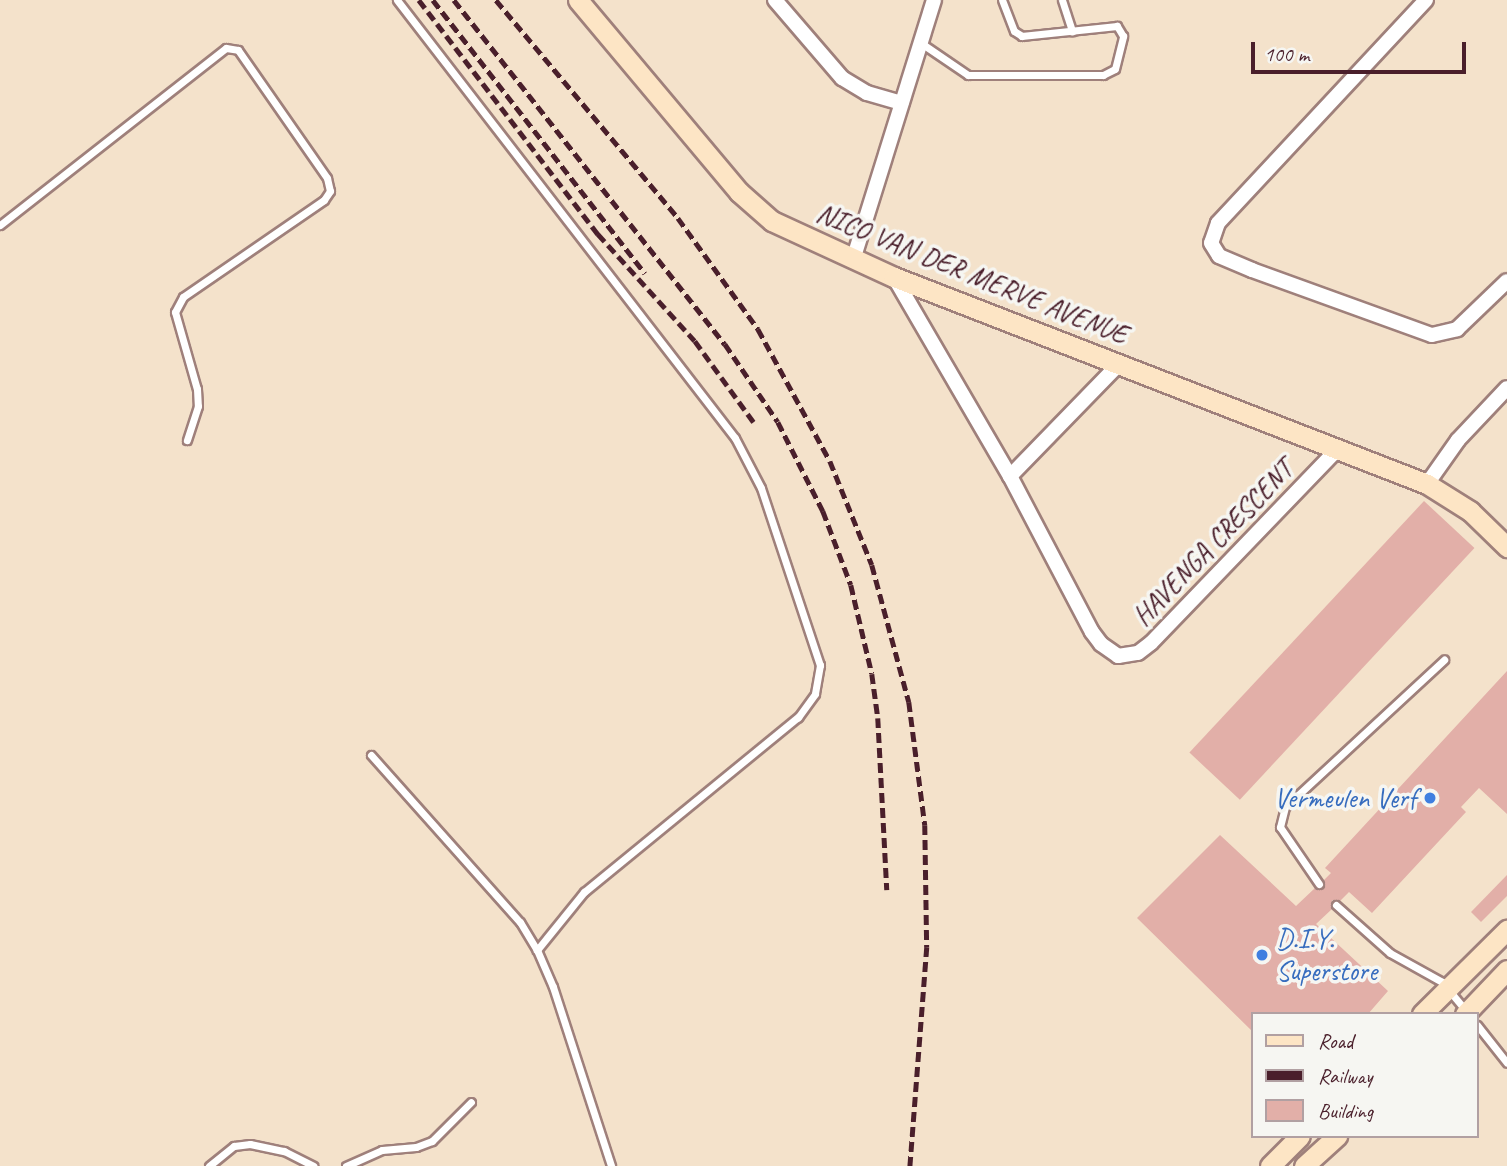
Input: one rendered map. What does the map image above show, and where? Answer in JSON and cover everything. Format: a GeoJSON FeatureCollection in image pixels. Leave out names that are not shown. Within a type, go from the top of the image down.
{"type":"FeatureCollection","features":[{"type":"Feature","properties":{"kind":"street","name":"NICO VAN DER MERVE AVENUE"},"geometry":{"type":"LineString","coordinates":[[578,0],[755,208],[788,229],[894,277],[1427,484],[1470,511],[1507,547]]}},
{"type":"Feature","properties":{"kind":"street"},"geometry":{"type":"LineString","coordinates":[[775,0],[842,78],[867,93],[902,103]]}},
{"type":"Feature","properties":{"kind":"street"},"geometry":{"type":"LineString","coordinates":[[853,260],[934,0]]}},
{"type":"Feature","properties":{"kind":"street"},"geometry":{"type":"LineString","coordinates":[[1426,0],[1217,223],[1211,243],[1219,256],[1252,270],[1432,335],[1457,329],[1507,281]]}},
{"type":"Feature","properties":{"kind":"street","name":"HAVENGA CRESCENT"},"geometry":{"type":"LineString","coordinates":[[894,277],[1010,476],[1096,639],[1111,652],[1129,656],[1145,649],[1337,450]]}},
{"type":"Feature","properties":{"kind":"street"},"geometry":{"type":"LineString","coordinates":[[1010,476],[1120,363]]}},
{"type":"Feature","properties":{"kind":"street"},"geometry":{"type":"LineString","coordinates":[[1427,484],[1458,440],[1507,388]]}},
{"type":"Feature","properties":{"kind":"street"},"geometry":{"type":"LineString","coordinates":[[1424,1012],[1507,930]]}},
{"type":"Feature","properties":{"kind":"street"},"geometry":{"type":"LineString","coordinates":[[1472,1012],[1507,970]]}},
{"type":"Feature","properties":{"kind":"street"},"geometry":{"type":"LineString","coordinates":[[1271,1166],[1298,1138]]}},
{"type":"Feature","properties":{"kind":"street"},"geometry":{"type":"LineString","coordinates":[[1304,1166],[1335,1138]]}},
{"type":"Feature","properties":{"kind":"lane"},"geometry":{"type":"LineString","coordinates":[[397,0],[741,446],[761,488],[820,665],[815,694],[798,717],[584,892],[537,950]]}},
{"type":"Feature","properties":{"kind":"lane"},"geometry":{"type":"LineString","coordinates":[[921,43],[968,75],[1103,75],[1115,69],[1121,55],[1121,29],[1113,25],[1022,36],[1014,31],[1002,0]]}},
{"type":"Feature","properties":{"kind":"lane"},"geometry":{"type":"LineString","coordinates":[[1062,0],[1072,31]]}},
{"type":"Feature","properties":{"kind":"lane"},"geometry":{"type":"LineString","coordinates":[[0,225],[226,48],[239,50],[327,178],[330,191],[324,200],[183,297],[174,312],[197,389],[198,406],[187,440]]}},
{"type":"Feature","properties":{"kind":"lane"},"geometry":{"type":"LineString","coordinates":[[1319,884],[1280,827],[1285,807],[1444,660]]}},
{"type":"Feature","properties":{"kind":"lane"},"geometry":{"type":"LineString","coordinates":[[371,755],[520,922],[537,950],[552,987],[611,1166]]}},
{"type":"Feature","properties":{"kind":"lane"},"geometry":{"type":"LineString","coordinates":[[1336,905],[1390,953],[1448,988],[1466,1012]]}},
{"type":"Feature","properties":{"kind":"lane"},"geometry":{"type":"LineString","coordinates":[[1479,1028],[1507,1063]]}},
{"type":"Feature","properties":{"kind":"lane"},"geometry":{"type":"LineString","coordinates":[[346,1166],[382,1150],[416,1147],[432,1141],[471,1102]]}},
{"type":"Feature","properties":{"kind":"lane"},"geometry":{"type":"LineString","coordinates":[[209,1166],[234,1146],[250,1144],[284,1151],[313,1166]]}},
{"type":"Feature","properties":{"kind":"building"},"geometry":{"type":"Polygon","coordinates":[[[1424,501],[1474,548],[1240,800],[1189,753],[1424,501]]]}},
{"type":"Feature","properties":{"kind":"building"},"geometry":{"type":"Polygon","coordinates":[[[1507,671],[1507,814],[1479,788],[1461,807],[1466,812],[1372,913],[1349,892],[1340,901],[1332,900],[1332,909],[1316,924],[1388,991],[1370,1012],[1252,1012],[1252,1031],[1137,918],[1220,835],[1296,906],[1315,888],[1322,889],[1324,880],[1331,873],[1325,868],[1507,671]]]}},
{"type":"Feature","properties":{"kind":"building"},"geometry":{"type":"Polygon","coordinates":[[[1507,875],[1507,896],[1481,922],[1471,912],[1507,875]]]}},
{"type":"Feature","properties":{"kind":"railway"},"geometry":{"type":"LineString","coordinates":[[419,0],[598,234],[695,341],[755,424]]}},
{"type":"Feature","properties":{"kind":"railway"},"geometry":{"type":"LineString","coordinates":[[433,0],[645,273]]}},
{"type":"Feature","properties":{"kind":"railway"},"geometry":{"type":"LineString","coordinates":[[454,0],[725,344],[778,422],[823,511],[851,585],[872,674],[878,718],[887,890]]}},
{"type":"Feature","properties":{"kind":"railway"},"geometry":{"type":"LineString","coordinates":[[496,0],[678,218],[758,329],[830,461],[872,565],[909,702],[925,825],[927,947],[910,1166]]}},
{"type":"Feature","properties":{"kind":"place","name":"Vermeulen Verf"},"geometry":{"type":"Point","coordinates":[1430,798]}},
{"type":"Feature","properties":{"kind":"place","name":"D.I.Y. Superstore"},"geometry":{"type":"Point","coordinates":[1262,955]}}]}
